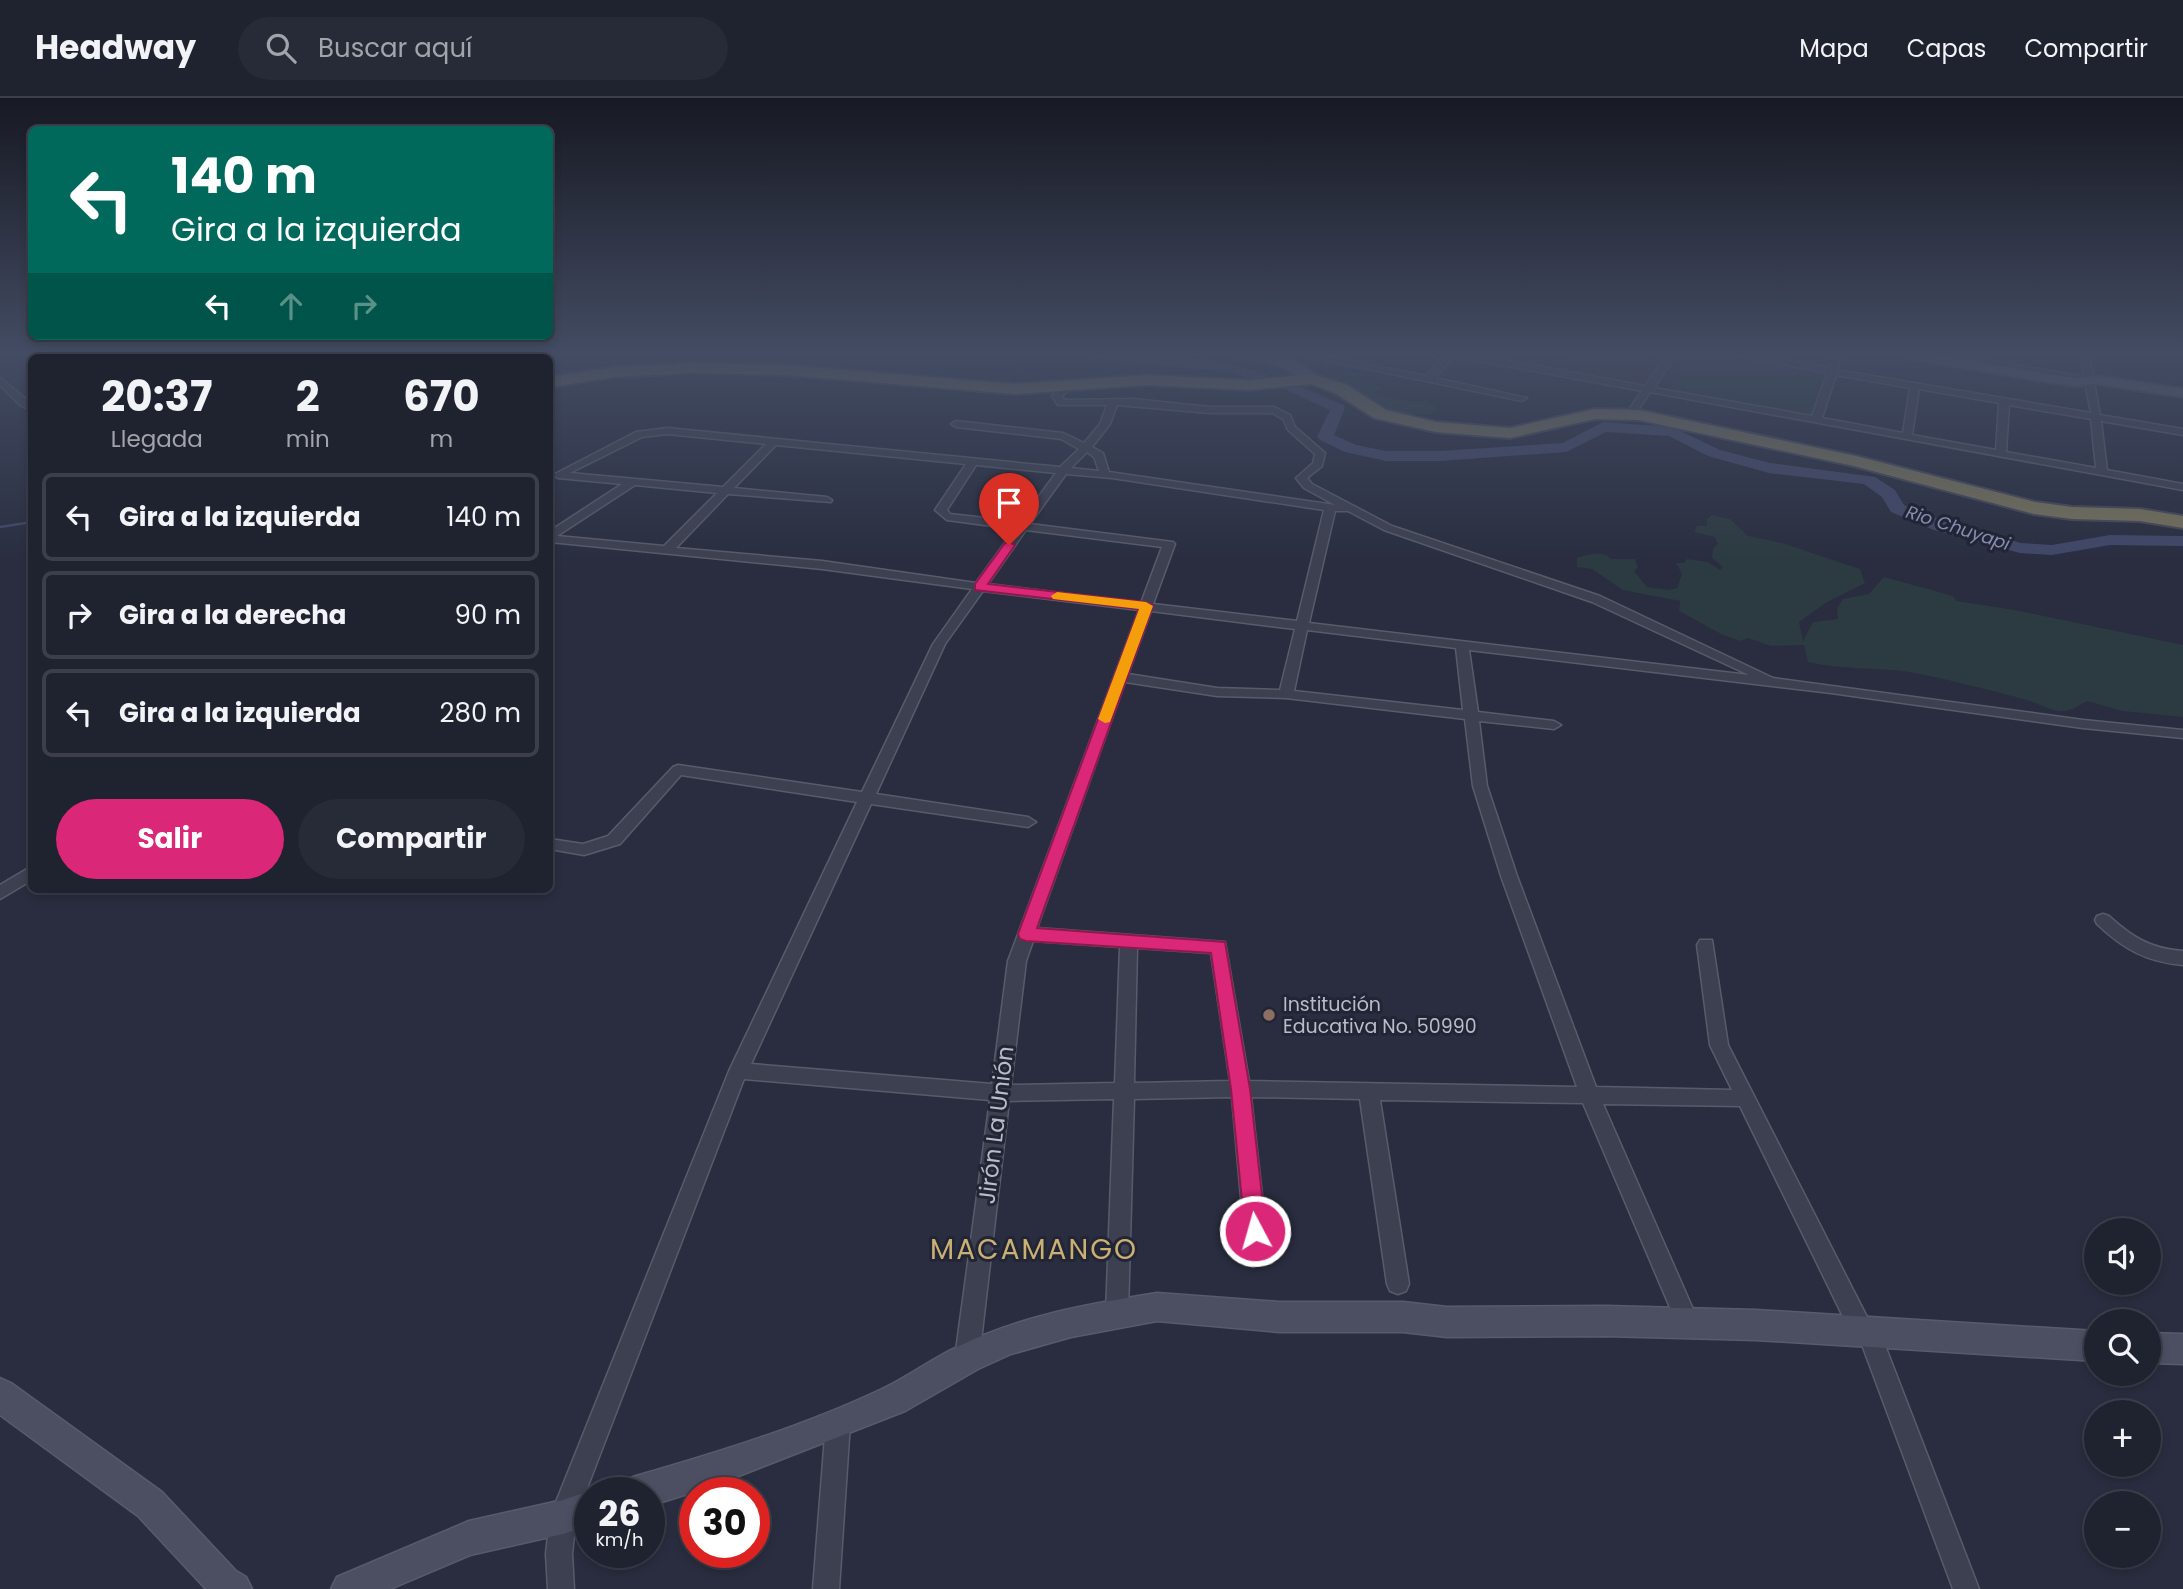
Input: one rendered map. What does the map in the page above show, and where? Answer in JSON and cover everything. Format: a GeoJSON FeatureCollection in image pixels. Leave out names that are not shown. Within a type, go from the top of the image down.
{"type":"FeatureCollection","features":[{"type":"Feature","properties":{"kind":"highway"},"geometry":{"type":"LineString","coordinates":[[1420,424],[1510,433],[1552,424]]}},
{"type":"Feature","properties":{"kind":"highway"},"geometry":{"type":"LineString","coordinates":[[1679,424],[1856,461],[2034,508],[2072,513],[2140,515],[2183,522]]}},
{"type":"Feature","properties":{"kind":"street"},"geometry":{"type":"LineString","coordinates":[[956,424],[1063,436],[1099,456],[1105,474]]}},
{"type":"Feature","properties":{"kind":"street"},"geometry":{"type":"LineString","coordinates":[[589,1477],[738,1071],[939,644],[1063,470],[1085,446],[1097,439],[1106,424]]}},
{"type":"Feature","properties":{"kind":"street"},"geometry":{"type":"LineString","coordinates":[[1289,424],[1321,458],[1318,464],[1303,474],[1303,482],[1388,528],[1596,599],[1778,684]]}},
{"type":"Feature","properties":{"kind":"street"},"geometry":{"type":"LineString","coordinates":[[1835,424],[2183,488]]}},
{"type":"Feature","properties":{"kind":"street"},"geometry":{"type":"LineString","coordinates":[[1907,437],[1909,424]]}},
{"type":"Feature","properties":{"kind":"street"},"geometry":{"type":"LineString","coordinates":[[2001,454],[2003,424]]}},
{"type":"Feature","properties":{"kind":"street"},"geometry":{"type":"LineString","coordinates":[[2097,424],[2102,474]]}},
{"type":"Feature","properties":{"kind":"street"},"geometry":{"type":"LineString","coordinates":[[2137,424],[2183,432]]}},
{"type":"Feature","properties":{"kind":"street"},"geometry":{"type":"LineString","coordinates":[[827,500],[558,475],[640,435],[667,431],[1105,474],[1330,508],[1351,508]]}},
{"type":"Feature","properties":{"kind":"street"},"geometry":{"type":"LineString","coordinates":[[667,550],[775,440]]}},
{"type":"Feature","properties":{"kind":"street"},"geometry":{"type":"LineString","coordinates":[[974,460],[941,510],[947,517],[1024,525]]}},
{"type":"Feature","properties":{"kind":"street"},"geometry":{"type":"LineString","coordinates":[[553,535],[633,482]]}},
{"type":"Feature","properties":{"kind":"street"},"geometry":{"type":"LineString","coordinates":[[1286,694],[1330,508]]}},
{"type":"Feature","properties":{"kind":"street","name":"Jirón La Unión"},"geometry":{"type":"LineString","coordinates":[[967,1358],[1017,961],[1169,544],[1024,525]]}},
{"type":"Feature","properties":{"kind":"street"},"geometry":{"type":"LineString","coordinates":[[553,537],[822,565],[2083,724],[2183,734]]}},
{"type":"Feature","properties":{"kind":"street"},"geometry":{"type":"LineString","coordinates":[[1462,644],[1480,786],[1509,876],[1590,1097],[1688,1324]]}},
{"type":"Feature","properties":{"kind":"street"},"geometry":{"type":"LineString","coordinates":[[1120,677],[1217,692],[1286,694],[1554,725]]}},
{"type":"Feature","properties":{"kind":"street"},"geometry":{"type":"LineString","coordinates":[[553,845],[584,850],[614,840],[678,770],[1028,822]]}},
{"type":"Feature","properties":{"kind":"street"},"geometry":{"type":"LineString","coordinates":[[0,893],[28,875]]}},
{"type":"Feature","properties":{"kind":"street"},"geometry":{"type":"LineString","coordinates":[[2103,920],[2131,947],[2163,957],[2183,958]]}},
{"type":"Feature","properties":{"kind":"street"},"geometry":{"type":"LineString","coordinates":[[1026,934],[1219,947],[1241,1089],[1255,1231]]}},
{"type":"Feature","properties":{"kind":"street"},"geometry":{"type":"LineString","coordinates":[[1117,1313],[1129,941]]}},
{"type":"Feature","properties":{"kind":"street"},"geometry":{"type":"LineString","coordinates":[[1706,946],[1719,1045],[1865,1330],[1966,1589]]}},
{"type":"Feature","properties":{"kind":"street"},"geometry":{"type":"LineString","coordinates":[[738,1071],[1000,1093],[1241,1089],[1745,1098]]}},
{"type":"Feature","properties":{"kind":"street"},"geometry":{"type":"LineString","coordinates":[[1368,1092],[1398,1284]]}},
{"type":"Feature","properties":{"kind":"street"},"geometry":{"type":"LineString","coordinates":[[665,1484],[713,1470],[894,1400],[967,1358],[1008,1340],[1071,1322],[1157,1307],[1279,1317],[1403,1317],[1447,1322],[1606,1321],[1865,1330],[2084,1345]]}},
{"type":"Feature","properties":{"kind":"street"},"geometry":{"type":"LineString","coordinates":[[2161,1348],[2183,1349]]}},
{"type":"Feature","properties":{"kind":"street"},"geometry":{"type":"LineString","coordinates":[[0,1394],[150,1504],[224,1583],[234,1589]]}},
{"type":"Feature","properties":{"kind":"street"},"geometry":{"type":"LineString","coordinates":[[826,1589],[838,1423]]}},
{"type":"Feature","properties":{"kind":"street"},"geometry":{"type":"LineString","coordinates":[[349,1589],[469,1538],[574,1513]]}},
{"type":"Feature","properties":{"kind":"street"},"geometry":{"type":"LineString","coordinates":[[561,1589],[559,1554],[574,1518]]}},
{"type":"Feature","properties":{"kind":"shaded area"},"geometry":{"type":"Polygon","coordinates":[[[1712,515],[1730,519],[1748,536],[1782,543],[1860,569],[1865,583],[1827,602],[1799,622],[1803,641],[1813,622],[1838,619],[1837,608],[1843,599],[1869,594],[1884,577],[1953,596],[1956,601],[2015,610],[2183,645],[2183,717],[2122,711],[2087,701],[2061,711],[1966,684],[1923,675],[1808,662],[1804,645],[1771,646],[1748,638],[1741,641],[1723,635],[1679,611],[1680,601],[1623,590],[1592,569],[1577,567],[1577,558],[1591,554],[1603,554],[1612,559],[1635,559],[1638,567],[1634,571],[1647,587],[1669,590],[1677,588],[1682,574],[1676,563],[1684,563],[1687,559],[1708,562],[1720,570],[1723,567],[1712,558],[1713,548],[1718,544],[1715,537],[1694,532],[1697,526],[1707,526],[1707,519],[1712,515]]]}},
{"type":"Feature","properties":{"kind":"waterway","name":"Rio Chuyapi"},"geometry":{"type":"LineString","coordinates":[[1331,424],[1325,437],[1351,449],[1386,456],[1440,456],[1566,447],[1603,427],[1672,432],[1714,453],[1769,468],[1869,480],[1889,494],[1897,508],[1940,526],[2020,548],[2052,550],[2110,540],[2183,541]]}},
{"type":"Feature","properties":{"kind":"waterway"},"geometry":{"type":"LineString","coordinates":[[0,527],[28,523]]}},
{"type":"Feature","properties":{"kind":"slow traffic"},"geometry":{"type":"LineString","coordinates":[[1057,596],[1146,606],[1105,719]]}},
{"type":"Feature","properties":{"kind":"place","name":"Institución Educativa No. 50990"},"geometry":{"type":"Point","coordinates":[1269,1015]}},
{"type":"Feature","properties":{"kind":"district","name":"MACAMANGO"},"geometry":{"type":"Point","coordinates":[1034,1249]}},
{"type":"Feature","properties":{"kind":"route"},"geometry":{"type":"LineString","coordinates":[[1009,545],[980,587],[1146,606],[1026,934],[1219,947],[1241,1089],[1255,1231]]}}]}
